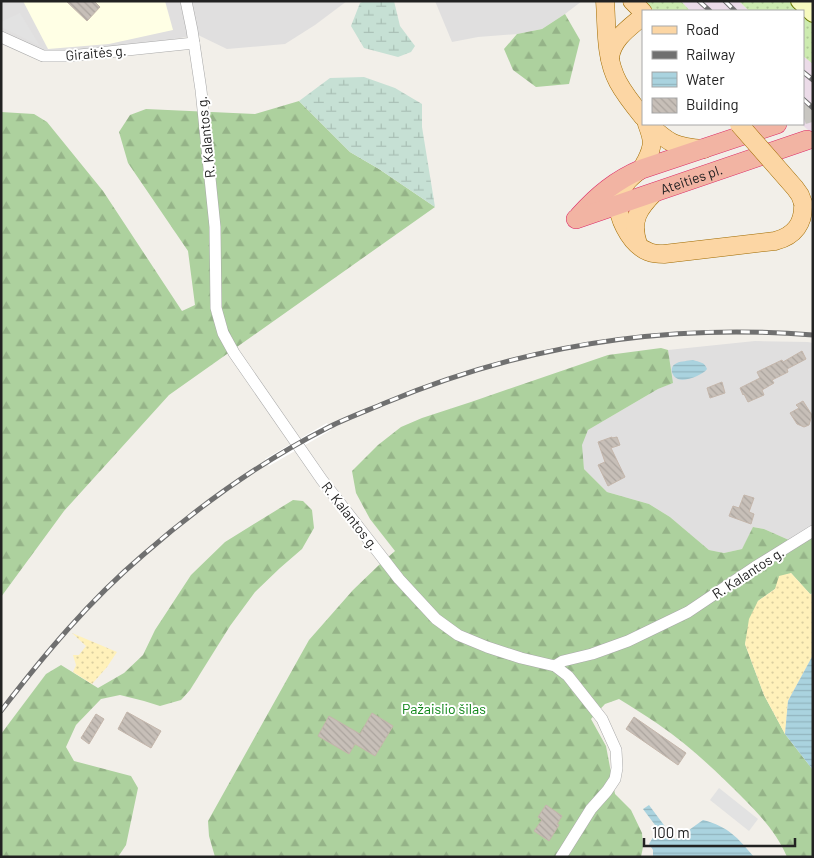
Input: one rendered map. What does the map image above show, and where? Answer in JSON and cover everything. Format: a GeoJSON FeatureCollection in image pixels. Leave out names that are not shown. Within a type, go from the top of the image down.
{"type":"FeatureCollection","features":[{"type":"Feature","properties":{"kind":"highway","name":"Ateities pl."},"geometry":{"type":"LineString","coordinates":[[576,219],[594,200],[626,176],[774,125]]}},
{"type":"Feature","properties":{"kind":"highway","name":"Ateities pl."},"geometry":{"type":"LineString","coordinates":[[576,219],[808,140]]}},
{"type":"Feature","properties":{"kind":"main road"},"geometry":{"type":"LineString","coordinates":[[605,1],[610,61],[617,81],[642,116]]}},
{"type":"Feature","properties":{"kind":"main road"},"geometry":{"type":"LineString","coordinates":[[632,1],[642,11]]}},
{"type":"Feature","properties":{"kind":"main road"},"geometry":{"type":"LineString","coordinates":[[799,1],[813,14]]}},
{"type":"Feature","properties":{"kind":"main road"},"geometry":{"type":"LineString","coordinates":[[610,61],[614,44],[620,36],[642,17]]}},
{"type":"Feature","properties":{"kind":"main road"},"geometry":{"type":"LineString","coordinates":[[648,125],[652,138],[650,153],[642,169],[632,175],[619,195],[619,212],[624,227],[630,236],[643,249],[657,254],[776,240],[784,238],[797,228],[803,212],[800,195],[740,125]]}},
{"type":"Feature","properties":{"kind":"main road"},"geometry":{"type":"LineString","coordinates":[[649,125],[673,144],[687,148],[704,149]]}},
{"type":"Feature","properties":{"kind":"main road"},"geometry":{"type":"LineString","coordinates":[[638,244],[635,234],[636,217],[655,192]]}},
{"type":"Feature","properties":{"kind":"main road"},"geometry":{"type":"LineString","coordinates":[[576,219],[612,219],[624,227]]}},
{"type":"Feature","properties":{"kind":"street","name":"R. Kalantos g."},"geometry":{"type":"LineString","coordinates":[[186,1],[201,90],[215,227],[216,308],[223,333],[234,353],[322,480],[399,579],[436,620],[458,635],[479,644],[521,658],[554,666],[563,661],[592,654],[628,641],[688,612],[813,531]]}},
{"type":"Feature","properties":{"kind":"street","name":"Giraitės g."},"geometry":{"type":"LineString","coordinates":[[1,37],[44,56],[70,56],[194,43]]}},
{"type":"Feature","properties":{"kind":"street"},"geometry":{"type":"LineString","coordinates":[[554,666],[568,676],[602,719],[616,750],[617,759],[615,778],[607,792],[591,809],[561,857]]}},
{"type":"Feature","properties":{"kind":"shaded area"},"geometry":{"type":"Polygon","coordinates":[[[1,1],[347,1],[285,44],[227,49],[198,35],[63,53],[39,50],[1,31],[1,1]]]}},
{"type":"Feature","properties":{"kind":"shaded area"},"geometry":{"type":"Polygon","coordinates":[[[23,1],[165,1],[173,30],[109,44],[48,49],[23,1]]]}},
{"type":"Feature","properties":{"kind":"shaded area"},"geometry":{"type":"Polygon","coordinates":[[[435,1],[582,1],[542,29],[452,42],[435,1]]]}},
{"type":"Feature","properties":{"kind":"shaded area"},"geometry":{"type":"Polygon","coordinates":[[[681,1],[739,1],[748,10],[689,10],[681,1]]]}},
{"type":"Feature","properties":{"kind":"shaded area"},"geometry":{"type":"Polygon","coordinates":[[[20,13],[40,46],[1,27],[1,22],[20,13]]]}},
{"type":"Feature","properties":{"kind":"shaded area"},"geometry":{"type":"Polygon","coordinates":[[[804,57],[813,64],[813,134],[802,125],[804,125],[804,57]]]}},
{"type":"Feature","properties":{"kind":"shaded area"},"geometry":{"type":"Polygon","coordinates":[[[755,341],[813,343],[813,536],[798,544],[764,529],[754,527],[742,549],[724,553],[709,550],[670,517],[649,504],[607,492],[584,469],[581,445],[588,430],[658,389],[672,383],[668,350],[755,341]]]}},
{"type":"Feature","properties":{"kind":"shaded area"},"geometry":{"type":"Polygon","coordinates":[[[719,788],[758,819],[749,831],[710,800],[719,788]]]}},
{"type":"Feature","properties":{"kind":"green space"},"geometry":{"type":"Polygon","coordinates":[[[364,1],[394,1],[400,26],[415,46],[411,52],[398,57],[364,48],[351,26],[360,3],[364,1]]]}},
{"type":"Feature","properties":{"kind":"green space"},"geometry":{"type":"Polygon","coordinates":[[[641,1],[681,1],[689,10],[650,10],[641,1]]]}},
{"type":"Feature","properties":{"kind":"green space"},"geometry":{"type":"Polygon","coordinates":[[[739,1],[791,1],[799,10],[748,10],[739,1]]]}},
{"type":"Feature","properties":{"kind":"green space"},"geometry":{"type":"Polygon","coordinates":[[[565,14],[580,40],[569,84],[536,87],[513,70],[504,49],[517,34],[542,29],[565,14]]]}},
{"type":"Feature","properties":{"kind":"green space"},"geometry":{"type":"Polygon","coordinates":[[[804,15],[813,22],[813,64],[804,57],[804,15]]]}},
{"type":"Feature","properties":{"kind":"green space"},"geometry":{"type":"Polygon","coordinates":[[[364,77],[395,88],[422,104],[422,127],[435,207],[350,152],[299,101],[330,78],[364,77]]]}},
{"type":"Feature","properties":{"kind":"green space"},"geometry":{"type":"Polygon","coordinates":[[[299,101],[350,152],[435,207],[169,395],[64,511],[1,597],[1,112],[34,114],[47,122],[103,191],[182,311],[195,305],[188,251],[128,163],[119,132],[130,115],[146,109],[255,114],[299,101]]]}},
{"type":"Feature","properties":{"kind":"green space","name":"Pažaislio šilas"},"geometry":{"type":"Polygon","coordinates":[[[661,348],[668,350],[673,383],[658,389],[588,430],[582,445],[584,469],[607,492],[649,504],[670,517],[709,550],[724,553],[742,549],[753,527],[764,529],[798,544],[813,536],[813,593],[810,594],[791,573],[775,589],[758,601],[745,644],[764,695],[785,734],[813,770],[813,857],[787,857],[774,833],[763,819],[713,769],[669,732],[619,699],[605,704],[591,719],[606,746],[615,794],[631,810],[642,833],[643,847],[641,857],[215,857],[209,836],[208,821],[309,640],[353,590],[395,551],[370,519],[356,493],[352,471],[378,445],[401,427],[422,418],[608,355],[661,348]]]}},
{"type":"Feature","properties":{"kind":"green space"},"geometry":{"type":"Polygon","coordinates":[[[293,500],[303,501],[312,510],[314,528],[302,549],[255,592],[230,626],[190,690],[181,700],[160,706],[120,695],[101,699],[76,725],[66,747],[74,761],[131,776],[138,788],[126,845],[118,857],[1,857],[1,734],[46,674],[61,665],[98,688],[124,673],[143,655],[155,630],[191,575],[225,542],[293,500]]]}},
{"type":"Feature","properties":{"kind":"sand"},"geometry":{"type":"Polygon","coordinates":[[[791,573],[813,595],[813,655],[788,701],[785,734],[764,695],[745,644],[749,619],[758,601],[775,589],[779,576],[791,573]]]}},
{"type":"Feature","properties":{"kind":"sand"},"geometry":{"type":"Polygon","coordinates":[[[72,633],[117,652],[92,684],[73,672],[76,665],[73,655],[79,655],[86,646],[72,633]]]}},
{"type":"Feature","properties":{"kind":"water"},"geometry":{"type":"Polygon","coordinates":[[[693,360],[700,362],[707,369],[702,374],[689,379],[681,380],[674,376],[672,369],[674,364],[693,360]]]}},
{"type":"Feature","properties":{"kind":"water"},"geometry":{"type":"Polygon","coordinates":[[[813,655],[813,770],[785,734],[788,701],[813,655]]]}},
{"type":"Feature","properties":{"kind":"water"},"geometry":{"type":"Polygon","coordinates":[[[649,805],[675,840],[703,820],[720,826],[732,834],[754,857],[653,857],[653,850],[649,844],[658,829],[643,809],[649,805]]]}},
{"type":"Feature","properties":{"kind":"pier"},"geometry":{"type":"Polygon","coordinates":[[[327,423],[331,430],[269,466],[265,459],[327,423]]]}},
{"type":"Feature","properties":{"kind":"building"},"geometry":{"type":"Polygon","coordinates":[[[66,1],[94,1],[100,7],[87,21],[66,1]]]}},
{"type":"Feature","properties":{"kind":"building"},"geometry":{"type":"Polygon","coordinates":[[[802,351],[806,359],[787,369],[788,372],[772,380],[774,383],[762,390],[764,395],[748,402],[740,388],[760,378],[757,372],[782,360],[783,362],[802,351]]]}},
{"type":"Feature","properties":{"kind":"building"},"geometry":{"type":"Polygon","coordinates":[[[722,382],[725,393],[710,398],[707,388],[722,382]]]}},
{"type":"Feature","properties":{"kind":"building"},"geometry":{"type":"Polygon","coordinates":[[[803,401],[812,415],[809,425],[804,427],[797,424],[790,413],[799,408],[796,405],[803,401]]]}},
{"type":"Feature","properties":{"kind":"building"},"geometry":{"type":"Polygon","coordinates":[[[617,437],[620,445],[611,448],[625,477],[608,486],[598,465],[605,462],[598,442],[617,437]]]}},
{"type":"Feature","properties":{"kind":"building"},"geometry":{"type":"Polygon","coordinates":[[[744,495],[754,498],[749,512],[754,514],[751,524],[729,516],[733,506],[739,508],[744,495]]]}},
{"type":"Feature","properties":{"kind":"building"},"geometry":{"type":"Polygon","coordinates":[[[127,712],[161,731],[151,748],[118,729],[127,712]]]}},
{"type":"Feature","properties":{"kind":"building"},"geometry":{"type":"Polygon","coordinates":[[[372,713],[393,726],[375,756],[355,744],[349,754],[318,736],[329,716],[360,734],[372,713]]]}},
{"type":"Feature","properties":{"kind":"building"},"geometry":{"type":"Polygon","coordinates":[[[96,714],[104,719],[89,744],[81,738],[96,714]]]}},
{"type":"Feature","properties":{"kind":"building"},"geometry":{"type":"Polygon","coordinates":[[[634,717],[686,753],[678,765],[626,729],[634,717]]]}},
{"type":"Feature","properties":{"kind":"building"},"geometry":{"type":"Polygon","coordinates":[[[546,805],[562,816],[549,841],[534,831],[542,820],[538,817],[546,805]]]}},
{"type":"Feature","properties":{"kind":"tunnel"},"geometry":{"type":"LineString","coordinates":[[804,115],[813,112]]}},
{"type":"Feature","properties":{"kind":"railway"},"geometry":{"type":"LineString","coordinates":[[699,1],[709,10]]}},
{"type":"Feature","properties":{"kind":"railway"},"geometry":{"type":"LineString","coordinates":[[725,1],[734,10]]}},
{"type":"Feature","properties":{"kind":"railway"},"geometry":{"type":"LineString","coordinates":[[804,73],[813,80]]}},
{"type":"Feature","properties":{"kind":"railway"},"geometry":{"type":"LineString","coordinates":[[804,100],[813,108]]}},
{"type":"Feature","properties":{"kind":"railway"},"geometry":{"type":"LineString","coordinates":[[1,711],[68,629],[104,591],[143,555],[209,501],[232,485],[280,454],[336,424],[437,383],[489,366],[595,343],[648,336],[703,332],[813,335]]}}]}
